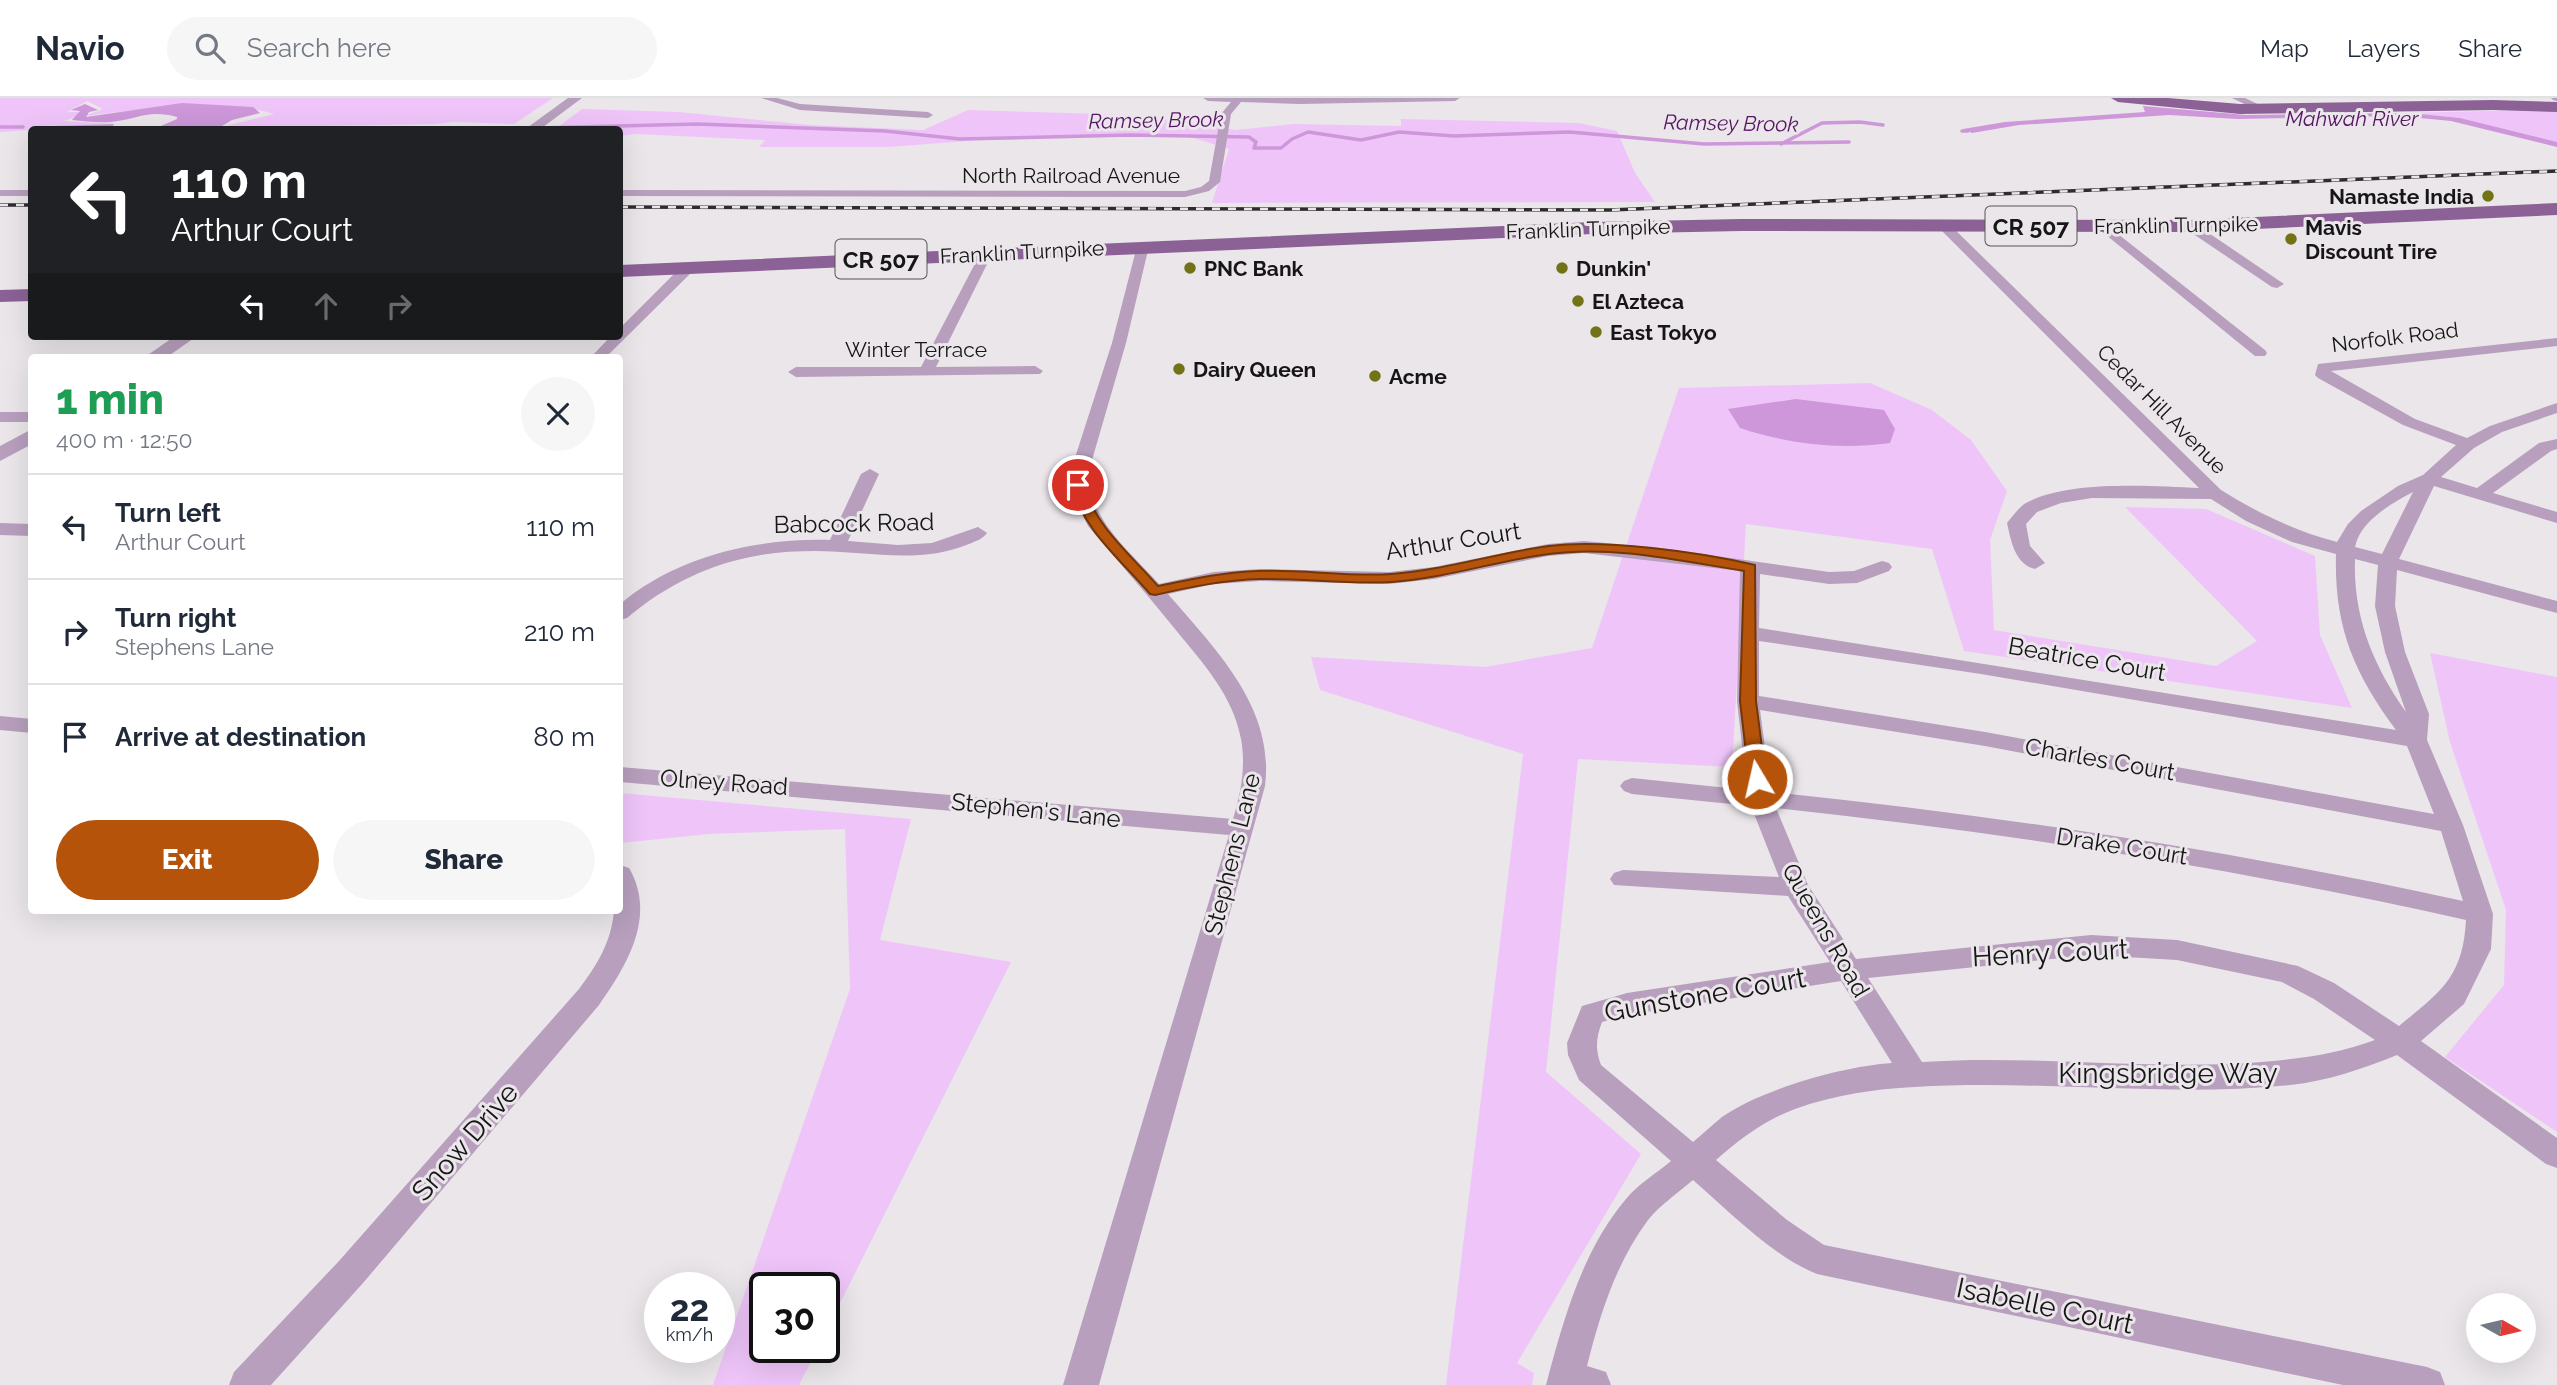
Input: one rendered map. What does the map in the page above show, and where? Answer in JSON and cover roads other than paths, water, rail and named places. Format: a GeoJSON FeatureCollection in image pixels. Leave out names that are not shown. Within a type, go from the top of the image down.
{"type":"FeatureCollection","features":[{"type":"Feature","properties":{"kind":"main road"},"geometry":{"type":"LineString","coordinates":[[2118,98],[2261,108],[2493,105],[2557,107]]}},
{"type":"Feature","properties":{"kind":"main road","name":"Franklin Turnpike"},"geometry":{"type":"LineString","coordinates":[[623,271],[1143,246],[1679,225],[2190,226],[2557,209]]}},
{"type":"Feature","properties":{"kind":"main road"},"geometry":{"type":"LineString","coordinates":[[0,296],[28,295]]}},
{"type":"Feature","properties":{"kind":"street"},"geometry":{"type":"LineString","coordinates":[[536,126],[576,98]]}},
{"type":"Feature","properties":{"kind":"street"},"geometry":{"type":"LineString","coordinates":[[766,98],[796,106],[928,115]]}},
{"type":"Feature","properties":{"kind":"street"},"geometry":{"type":"LineString","coordinates":[[1208,98],[1455,98]]}},
{"type":"Feature","properties":{"kind":"street"},"geometry":{"type":"LineString","coordinates":[[2237,98],[2261,108]]}},
{"type":"Feature","properties":{"kind":"street","name":"North Railroad Avenue"},"geometry":{"type":"LineString","coordinates":[[623,193],[1173,196],[1196,192],[1214,182],[1226,114],[1239,99]]}},
{"type":"Feature","properties":{"kind":"street"},"geometry":{"type":"LineString","coordinates":[[0,193],[28,193]]}},
{"type":"Feature","properties":{"kind":"street","name":"Cedar Hill Avenue"},"geometry":{"type":"LineString","coordinates":[[1943,225],[2216,494],[2252,517],[2299,538],[2557,607]]}},
{"type":"Feature","properties":{"kind":"street"},"geometry":{"type":"LineString","coordinates":[[2104,226],[2260,353]]}},
{"type":"Feature","properties":{"kind":"street"},"geometry":{"type":"LineString","coordinates":[[2190,226],[2277,284]]}},
{"type":"Feature","properties":{"kind":"street","name":"Stephens Lane"},"geometry":{"type":"LineString","coordinates":[[1081,1385],[1243,828],[1253,791],[1255,759],[1250,729],[1237,694],[1214,660],[1094,522],[1083,504],[1078,485],[1143,246]]}},
{"type":"Feature","properties":{"kind":"street"},"geometry":{"type":"LineString","coordinates":[[927,370],[986,254]]}},
{"type":"Feature","properties":{"kind":"street"},"geometry":{"type":"LineString","coordinates":[[623,332],[688,268]]}},
{"type":"Feature","properties":{"kind":"street"},"geometry":{"type":"LineString","coordinates":[[158,354],[181,340]]}},
{"type":"Feature","properties":{"kind":"street"},"geometry":{"type":"LineString","coordinates":[[601,354],[615,340]]}},
{"type":"Feature","properties":{"kind":"street","name":"Norfolk Road"},"geometry":{"type":"LineString","coordinates":[[2468,444],[2409,422],[2330,379],[2323,374],[2323,368],[2557,342]]}},
{"type":"Feature","properties":{"kind":"street","name":"Winter Terrace"},"geometry":{"type":"LineString","coordinates":[[796,372],[1035,371]]}},
{"type":"Feature","properties":{"kind":"street"},"geometry":{"type":"LineString","coordinates":[[2388,563],[2404,525],[2429,479],[2468,444],[2496,429],[2557,408]]}},
{"type":"Feature","properties":{"kind":"street"},"geometry":{"type":"LineString","coordinates":[[0,416],[28,417]]}},
{"type":"Feature","properties":{"kind":"street"},"geometry":{"type":"LineString","coordinates":[[0,455],[28,438]]}},
{"type":"Feature","properties":{"kind":"street"},"geometry":{"type":"LineString","coordinates":[[2479,495],[2545,447],[2557,444]]}},
{"type":"Feature","properties":{"kind":"street"},"geometry":{"type":"LineString","coordinates":[[836,545],[870,474]]}},
{"type":"Feature","properties":{"kind":"street"},"geometry":{"type":"LineString","coordinates":[[2416,740],[2387,704],[2346,609],[2342,582],[2347,539],[2373,510],[2413,483],[2429,479],[2557,518]]}},
{"type":"Feature","properties":{"kind":"street"},"geometry":{"type":"LineString","coordinates":[[2035,563],[2020,546],[2017,532],[2019,519],[2029,509],[2062,495],[2126,492],[2216,494]]}},
{"type":"Feature","properties":{"kind":"street"},"geometry":{"type":"LineString","coordinates":[[0,529],[28,530]]}},
{"type":"Feature","properties":{"kind":"street","name":"Babcock Road"},"geometry":{"type":"LineString","coordinates":[[623,612],[646,593],[670,579],[728,557],[782,547],[836,545],[924,548],[948,545],[978,533]]}},
{"type":"Feature","properties":{"kind":"street","name":"Arthur Court"},"geometry":{"type":"LineString","coordinates":[[1155,591],[1214,578],[1260,575],[1389,578],[1434,573],[1548,550],[1584,547],[1660,554],[1829,578],[1857,577],[1882,567]]}},
{"type":"Feature","properties":{"kind":"street","name":"Kingsbridge Way"},"geometry":{"type":"LineString","coordinates":[[1574,1383],[1580,1325],[1604,1261],[1638,1208],[1735,1125],[1787,1099],[1868,1077],[1964,1071],[2192,1077],[2291,1073],[2349,1062],[2400,1042],[2454,996],[2478,949],[2480,914],[2451,825],[2416,740],[2418,714],[2395,652],[2385,606],[2388,563]]}},
{"type":"Feature","properties":{"kind":"street","name":"Queens Road"},"geometry":{"type":"LineString","coordinates":[[1750,568],[1748,701],[1760,798],[1796,887],[1915,1074]]}},
{"type":"Feature","properties":{"kind":"street","name":"Beatrice Court"},"geometry":{"type":"LineString","coordinates":[[1750,633],[2416,740]]}},
{"type":"Feature","properties":{"kind":"street","name":"Charles Court"},"geometry":{"type":"LineString","coordinates":[[1748,701],[1998,741],[2451,825]]}},
{"type":"Feature","properties":{"kind":"street"},"geometry":{"type":"LineString","coordinates":[[0,723],[28,726]]}},
{"type":"Feature","properties":{"kind":"street","name":"Olney Road"},"geometry":{"type":"LineString","coordinates":[[623,774],[829,790]]}},
{"type":"Feature","properties":{"kind":"street","name":"Drake Court"},"geometry":{"type":"LineString","coordinates":[[1632,786],[1945,820],[2116,845],[2304,876],[2480,914]]}},
{"type":"Feature","properties":{"kind":"street","name":"Stephen's Lane"},"geometry":{"type":"LineString","coordinates":[[829,790],[1243,828]]}},
{"type":"Feature","properties":{"kind":"street"},"geometry":{"type":"LineString","coordinates":[[1623,879],[1796,887]]}},
{"type":"Feature","properties":{"kind":"street","name":"Snow Drive"},"geometry":{"type":"LineString","coordinates":[[247,1385],[351,1272],[589,997],[611,968],[624,938],[629,912],[623,881]]}},
{"type":"Feature","properties":{"kind":"street","name":"Henry Court"},"geometry":{"type":"LineString","coordinates":[[1847,971],[2091,945],[2177,950],[2288,973],[2347,1005],[2557,1155]]}},
{"type":"Feature","properties":{"kind":"street","name":"Gunstone Court"},"geometry":{"type":"LineString","coordinates":[[1693,1161],[1589,1072],[1580,1049],[1584,1030],[1592,1014],[1627,1004],[1847,971]]}},
{"type":"Feature","properties":{"kind":"street","name":"Isabelle Court"},"geometry":{"type":"LineString","coordinates":[[1693,1161],[1775,1230],[1817,1259],[2427,1385]]}},
{"type":"Feature","properties":{"kind":"waterway"},"geometry":{"type":"LineString","coordinates":[[1783,143],[1822,123],[1860,122],[1883,125]]}},
{"type":"Feature","properties":{"kind":"waterway","name":"Ramsey Brook"},"geometry":{"type":"LineString","coordinates":[[615,126],[697,124],[885,131],[960,139],[1130,135],[1249,137],[1256,142],[1254,148],[1281,148],[1292,139],[1308,132],[1361,140],[1399,132],[1454,136],[1570,132],[1704,144],[1783,143]]}},
{"type":"Feature","properties":{"kind":"waterway"},"geometry":{"type":"LineString","coordinates":[[0,127],[23,127]]}},
{"type":"Feature","properties":{"kind":"waterway","name":"Ramsey Brook"},"geometry":{"type":"LineString","coordinates":[[1962,131],[1968,131]]}},
{"type":"Feature","properties":{"kind":"waterway","name":"Ramsey Brook"},"geometry":{"type":"LineString","coordinates":[[1783,143],[1849,142]]}},
{"type":"Feature","properties":{"kind":"railway"},"geometry":{"type":"LineString","coordinates":[[623,207],[1610,210],[2557,171]]}},
{"type":"Feature","properties":{"kind":"railway"},"geometry":{"type":"LineString","coordinates":[[0,205],[28,205]]}},
{"type":"Feature","properties":{"kind":"place","name":"Namaste India"},"geometry":{"type":"Point","coordinates":[2488,196]}},
{"type":"Feature","properties":{"kind":"place","name":"Mavis Discount Tire"},"geometry":{"type":"Point","coordinates":[2291,239]}},
{"type":"Feature","properties":{"kind":"place","name":"PNC Bank"},"geometry":{"type":"Point","coordinates":[1190,268]}},
{"type":"Feature","properties":{"kind":"place","name":"Dunkin'"},"geometry":{"type":"Point","coordinates":[1562,268]}},
{"type":"Feature","properties":{"kind":"place","name":"El Azteca"},"geometry":{"type":"Point","coordinates":[1578,301]}},
{"type":"Feature","properties":{"kind":"place","name":"East Tokyo"},"geometry":{"type":"Point","coordinates":[1596,332]}},
{"type":"Feature","properties":{"kind":"place","name":"Dairy Queen"},"geometry":{"type":"Point","coordinates":[1179,369]}},
{"type":"Feature","properties":{"kind":"place","name":"Acme"},"geometry":{"type":"Point","coordinates":[1375,376]}},
{"type":"Feature","properties":{"kind":"water label","name":"Mahwah River"},"geometry":{"type":"Point","coordinates":[2352,118]}}]}
